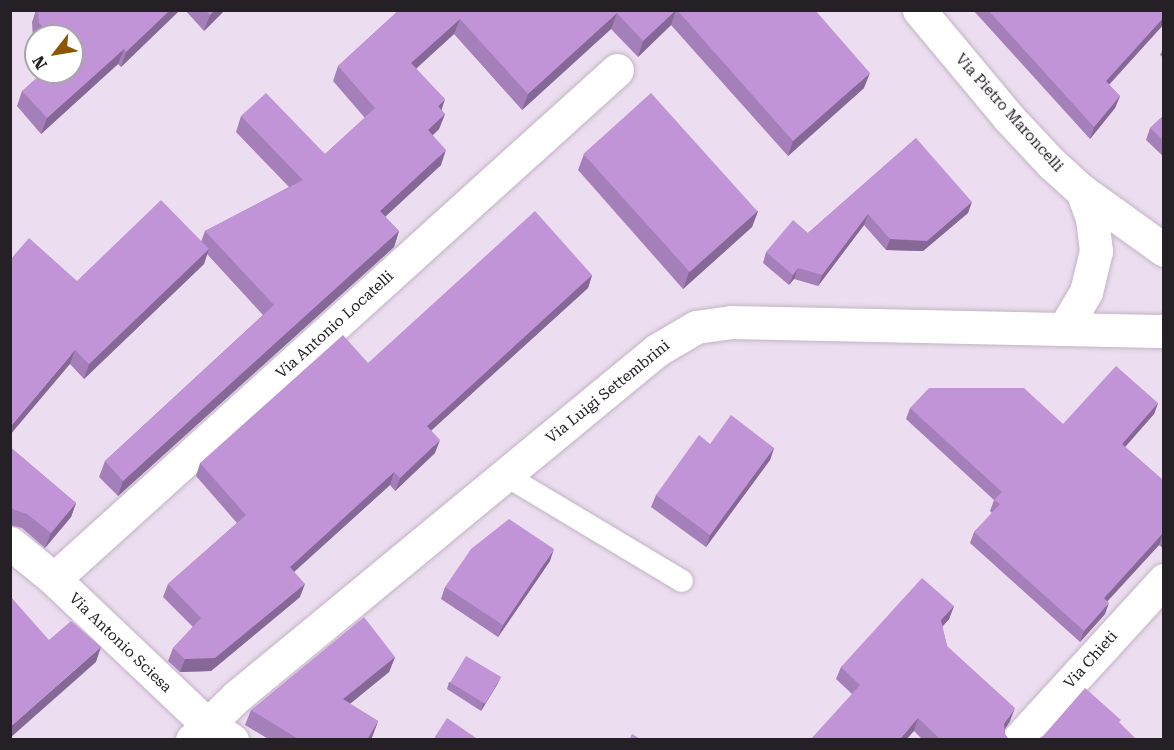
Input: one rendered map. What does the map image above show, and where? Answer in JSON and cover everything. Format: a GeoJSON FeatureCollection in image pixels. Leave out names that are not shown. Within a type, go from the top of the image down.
{"type":"FeatureCollection","features":[{"type":"Feature","properties":{"kind":"street","name":"Via Pietro Maroncelli"},"geometry":{"type":"LineString","coordinates":[[919,10],[1023,134],[1082,191],[1164,250]]}},
{"type":"Feature","properties":{"kind":"street","name":"Via Antonio Locatelli"},"geometry":{"type":"LineString","coordinates":[[54,579],[617,70]]}},
{"type":"Feature","properties":{"kind":"street"},"geometry":{"type":"LineString","coordinates":[[1064,329],[1086,292],[1096,251],[1092,218],[1082,191]]}},
{"type":"Feature","properties":{"kind":"street","name":"Via Luigi Settembrini"},"geometry":{"type":"LineString","coordinates":[[211,734],[236,697],[657,350],[696,327],[731,322],[1164,331]]}},
{"type":"Feature","properties":{"kind":"street","name":"Via Antonio Sciesa"},"geometry":{"type":"LineString","coordinates":[[10,543],[54,579],[211,734]]}},
{"type":"Feature","properties":{"kind":"street","name":"Via Chieti"},"geometry":{"type":"LineString","coordinates":[[1018,740],[1164,580]]}},
{"type":"Feature","properties":{"kind":"lane"},"geometry":{"type":"LineString","coordinates":[[505,475],[682,581]]}},
{"type":"Feature","properties":{"kind":"building"},"geometry":{"type":"Polygon","coordinates":[[[38,10],[170,10],[126,52],[124,49],[47,118],[22,91],[30,84],[84,84],[84,24],[39,23],[38,10]]]}},
{"type":"Feature","properties":{"kind":"building"},"geometry":{"type":"Polygon","coordinates":[[[205,10],[215,10],[210,15],[205,10]]]}},
{"type":"Feature","properties":{"kind":"building"},"geometry":{"type":"Polygon","coordinates":[[[399,10],[676,10],[643,41],[617,13],[528,94],[460,19],[411,63],[445,99],[438,106],[445,114],[428,130],[446,150],[380,211],[399,231],[123,481],[105,461],[274,305],[205,231],[303,180],[241,116],[266,93],[325,154],[375,108],[338,66],[399,10]]]}},
{"type":"Feature","properties":{"kind":"building"},"geometry":{"type":"Polygon","coordinates":[[[677,10],[815,10],[870,73],[793,141],[677,10]]]}},
{"type":"Feature","properties":{"kind":"building"},"geometry":{"type":"Polygon","coordinates":[[[988,10],[1164,10],[1164,17],[1106,81],[1120,96],[1094,127],[988,10]]]}},
{"type":"Feature","properties":{"kind":"building"},"geometry":{"type":"Polygon","coordinates":[[[651,93],[757,211],[690,272],[583,154],[651,93]]]}},
{"type":"Feature","properties":{"kind":"building"},"geometry":{"type":"Polygon","coordinates":[[[1164,115],[1164,141],[1150,128],[1164,115]]]}},
{"type":"Feature","properties":{"kind":"building"},"geometry":{"type":"Polygon","coordinates":[[[916,138],[972,202],[927,241],[890,239],[868,214],[822,275],[798,268],[793,275],[766,252],[793,220],[808,233],[916,138]]]}},
{"type":"Feature","properties":{"kind":"building"},"geometry":{"type":"Polygon","coordinates":[[[161,200],[209,249],[89,364],[75,350],[10,427],[10,260],[29,238],[77,281],[161,200]]]}},
{"type":"Feature","properties":{"kind":"building"},"geometry":{"type":"Polygon","coordinates":[[[535,211],[592,275],[427,426],[440,440],[400,478],[394,472],[290,567],[305,584],[215,658],[185,659],[173,648],[201,618],[168,584],[246,515],[200,463],[343,335],[368,363],[535,211]]]}},
{"type":"Feature","properties":{"kind":"building"},"geometry":{"type":"Polygon","coordinates":[[[1116,366],[1158,403],[1122,444],[1164,481],[1164,534],[1104,598],[1109,603],[1084,631],[974,532],[1000,504],[994,500],[1002,492],[910,408],[929,388],[1024,388],[1063,424],[1116,366]]]}},
{"type":"Feature","properties":{"kind":"building"},"geometry":{"type":"Polygon","coordinates":[[[731,415],[774,448],[710,535],[656,495],[699,435],[710,444],[731,415]]]}},
{"type":"Feature","properties":{"kind":"building"},"geometry":{"type":"Polygon","coordinates":[[[10,447],[76,503],[51,533],[27,514],[10,507],[10,447]]]}},
{"type":"Feature","properties":{"kind":"building"},"geometry":{"type":"Polygon","coordinates":[[[509,519],[554,549],[503,625],[445,587],[471,549],[509,519]]]}},
{"type":"Feature","properties":{"kind":"building"},"geometry":{"type":"Polygon","coordinates":[[[922,578],[954,606],[941,620],[947,646],[1015,708],[1004,724],[1005,734],[1009,740],[941,740],[918,718],[899,740],[810,740],[860,685],[841,667],[922,578]]]}},
{"type":"Feature","properties":{"kind":"building"},"geometry":{"type":"Polygon","coordinates":[[[10,596],[49,640],[71,621],[101,647],[10,727],[10,596]]]}},
{"type":"Feature","properties":{"kind":"building"},"geometry":{"type":"Polygon","coordinates":[[[364,617],[395,657],[343,699],[378,721],[367,740],[300,740],[251,710],[364,617]]]}},
{"type":"Feature","properties":{"kind":"building"},"geometry":{"type":"Polygon","coordinates":[[[466,656],[501,677],[485,704],[450,683],[466,656]]]}},
{"type":"Feature","properties":{"kind":"building"},"geometry":{"type":"Polygon","coordinates":[[[1085,688],[1121,720],[1119,722],[1137,740],[1037,740],[1085,688]]]}},
{"type":"Feature","properties":{"kind":"building"},"geometry":{"type":"Polygon","coordinates":[[[447,718],[479,740],[433,740],[447,718]]]}},
{"type":"Feature","properties":{"kind":"building"},"geometry":{"type":"Polygon","coordinates":[[[632,734],[642,740],[629,740],[632,734]]]}}]}
